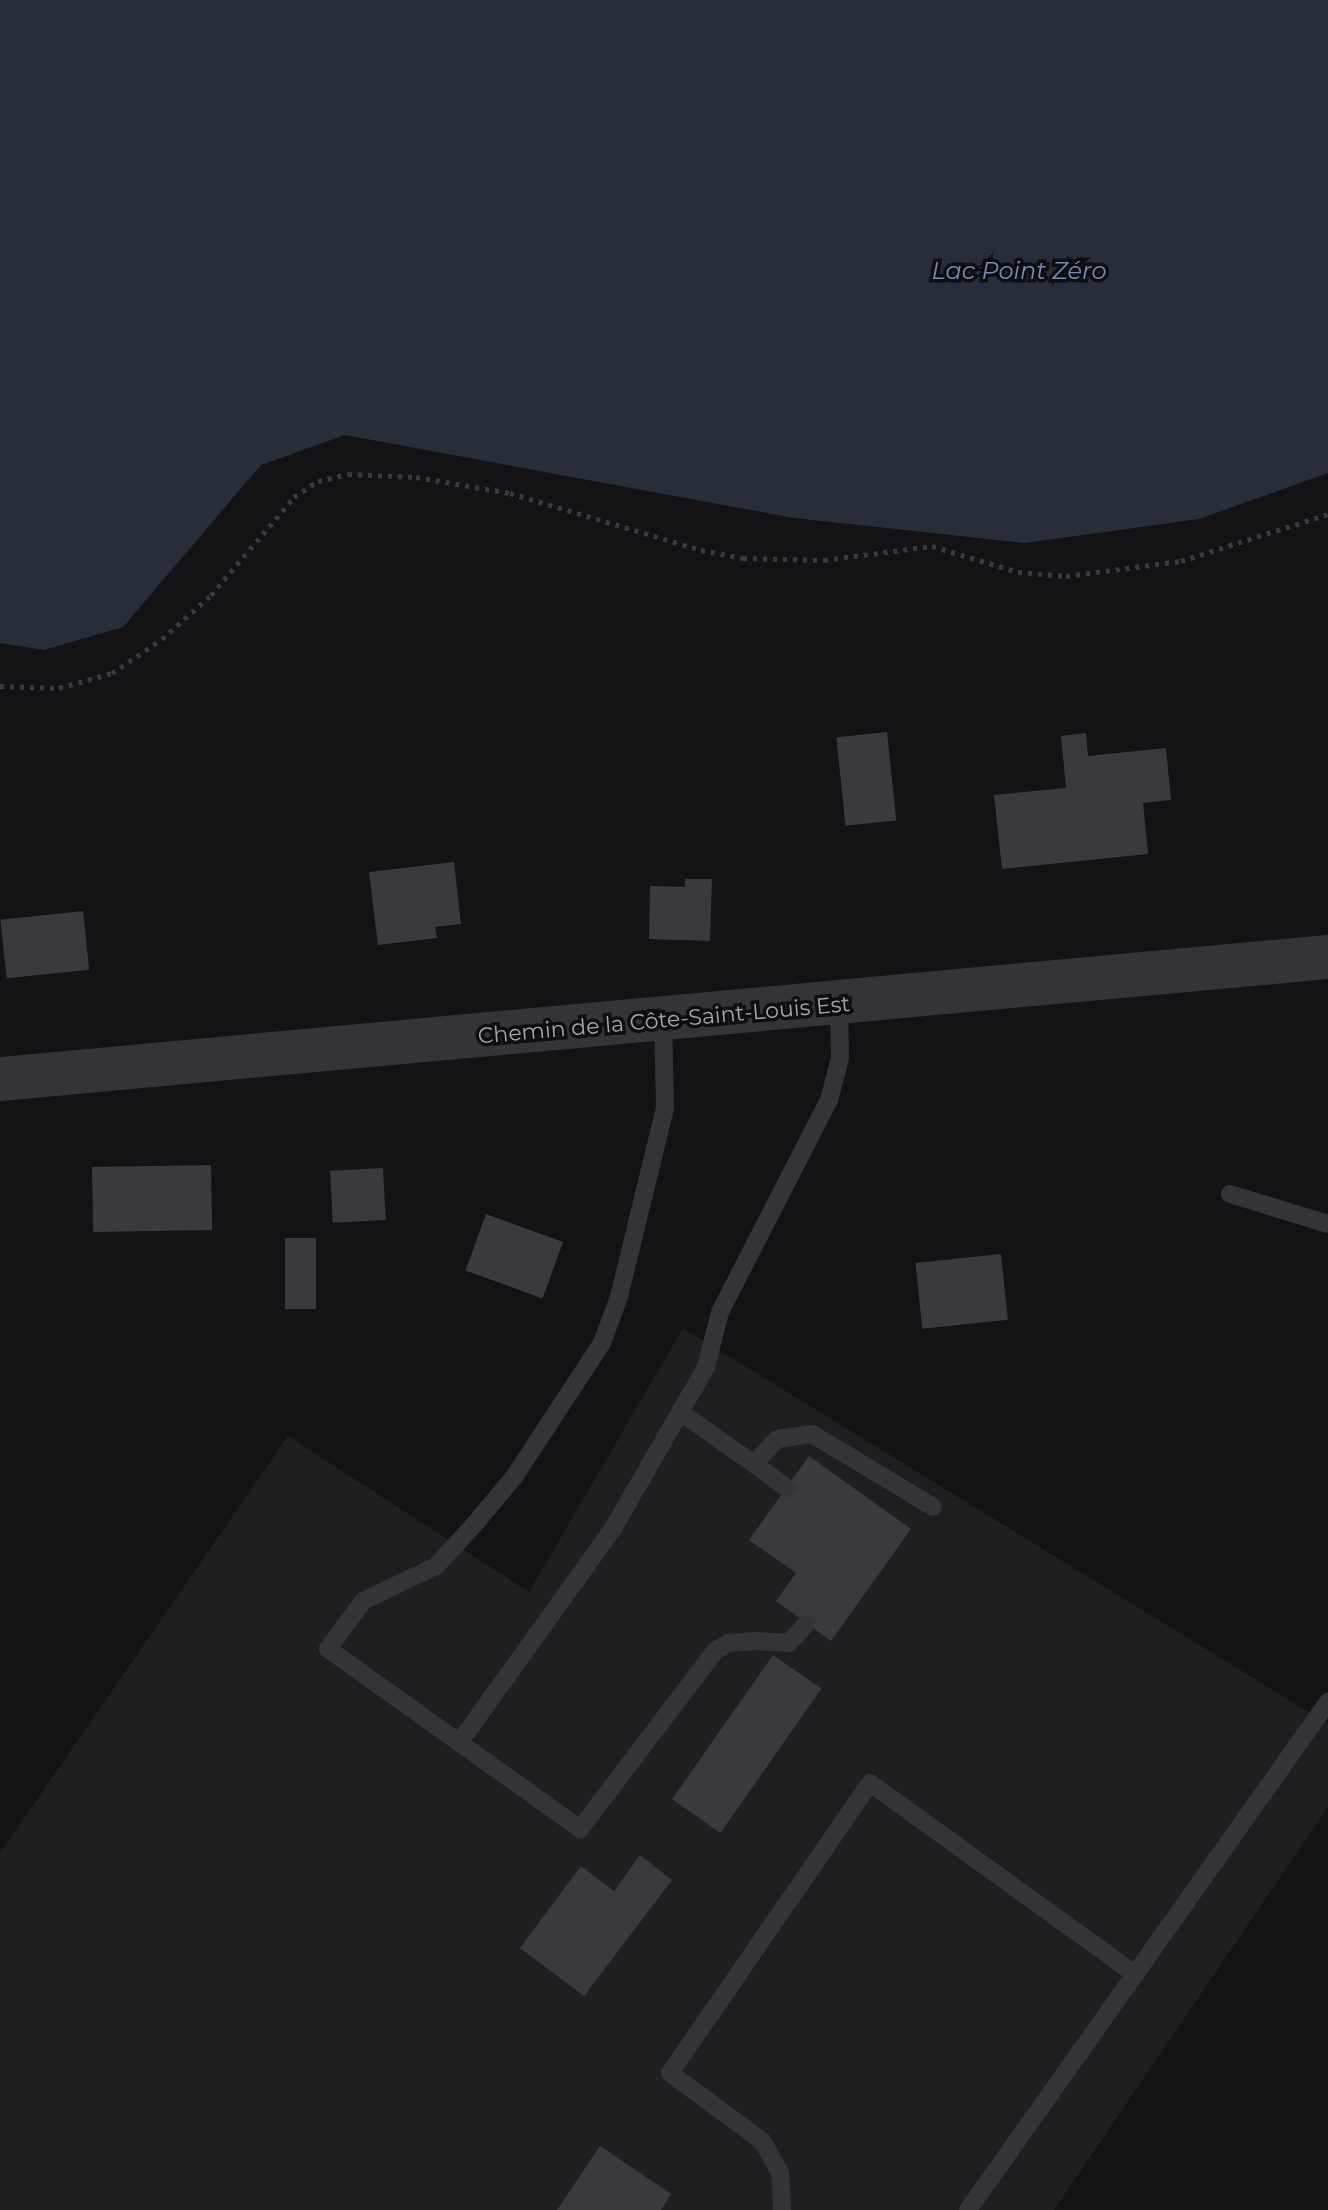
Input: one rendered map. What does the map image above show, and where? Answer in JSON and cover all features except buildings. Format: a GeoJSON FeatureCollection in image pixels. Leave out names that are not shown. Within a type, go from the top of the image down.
{"type":"FeatureCollection","features":[{"type":"Feature","properties":{"kind":"street","name":"Chemin de la Côte-Saint-Louis Est"},"geometry":{"type":"LineString","coordinates":[[0,1079],[1328,957]]}},
{"type":"Feature","properties":{"kind":"lane"},"geometry":{"type":"LineString","coordinates":[[459,1743],[614,1527],[706,1367],[720,1312],[829,1100],[840,1058],[839,1004]]}},
{"type":"Feature","properties":{"kind":"lane"},"geometry":{"type":"LineString","coordinates":[[663,1019],[665,1108],[619,1297],[602,1343],[514,1477],[473,1526],[436,1566],[363,1601],[328,1649],[580,1829],[715,1651],[728,1643],[789,1643],[806,1624]]}},
{"type":"Feature","properties":{"kind":"lane"},"geometry":{"type":"LineString","coordinates":[[1230,1194],[1328,1224]]}},
{"type":"Feature","properties":{"kind":"lane"},"geometry":{"type":"LineString","coordinates":[[680,1412],[787,1488]]}},
{"type":"Feature","properties":{"kind":"lane"},"geometry":{"type":"LineString","coordinates":[[754,1464],[777,1439],[812,1434],[933,1507]]}},
{"type":"Feature","properties":{"kind":"lane"},"geometry":{"type":"LineString","coordinates":[[968,2210],[1328,1702]]}},
{"type":"Feature","properties":{"kind":"lane"},"geometry":{"type":"LineString","coordinates":[[782,2210],[780,2173],[762,2141],[670,2073],[870,1783],[1135,1974]]}},
{"type":"Feature","properties":{"kind":"path"},"geometry":{"type":"LineString","coordinates":[[0,686],[59,688],[112,673],[204,602],[294,497],[318,481],[348,474],[416,477],[510,493],[701,550],[743,558],[824,560],[932,546],[1018,572],[1066,576],[1181,561],[1328,514]]}},
{"type":"Feature","properties":{"kind":"shaded area"},"geometry":{"type":"Polygon","coordinates":[[[683,1328],[1328,1724],[1328,1807],[1054,2210],[0,2210],[0,1853],[288,1436],[529,1592],[683,1328]]]}},
{"type":"Feature","properties":{"kind":"water","name":"Lac Point Zéro"},"geometry":{"type":"Polygon","coordinates":[[[0,0],[1328,0],[1328,473],[1199,519],[1025,543],[794,518],[345,435],[261,465],[123,627],[44,650],[0,643],[0,0]]]}}]}
